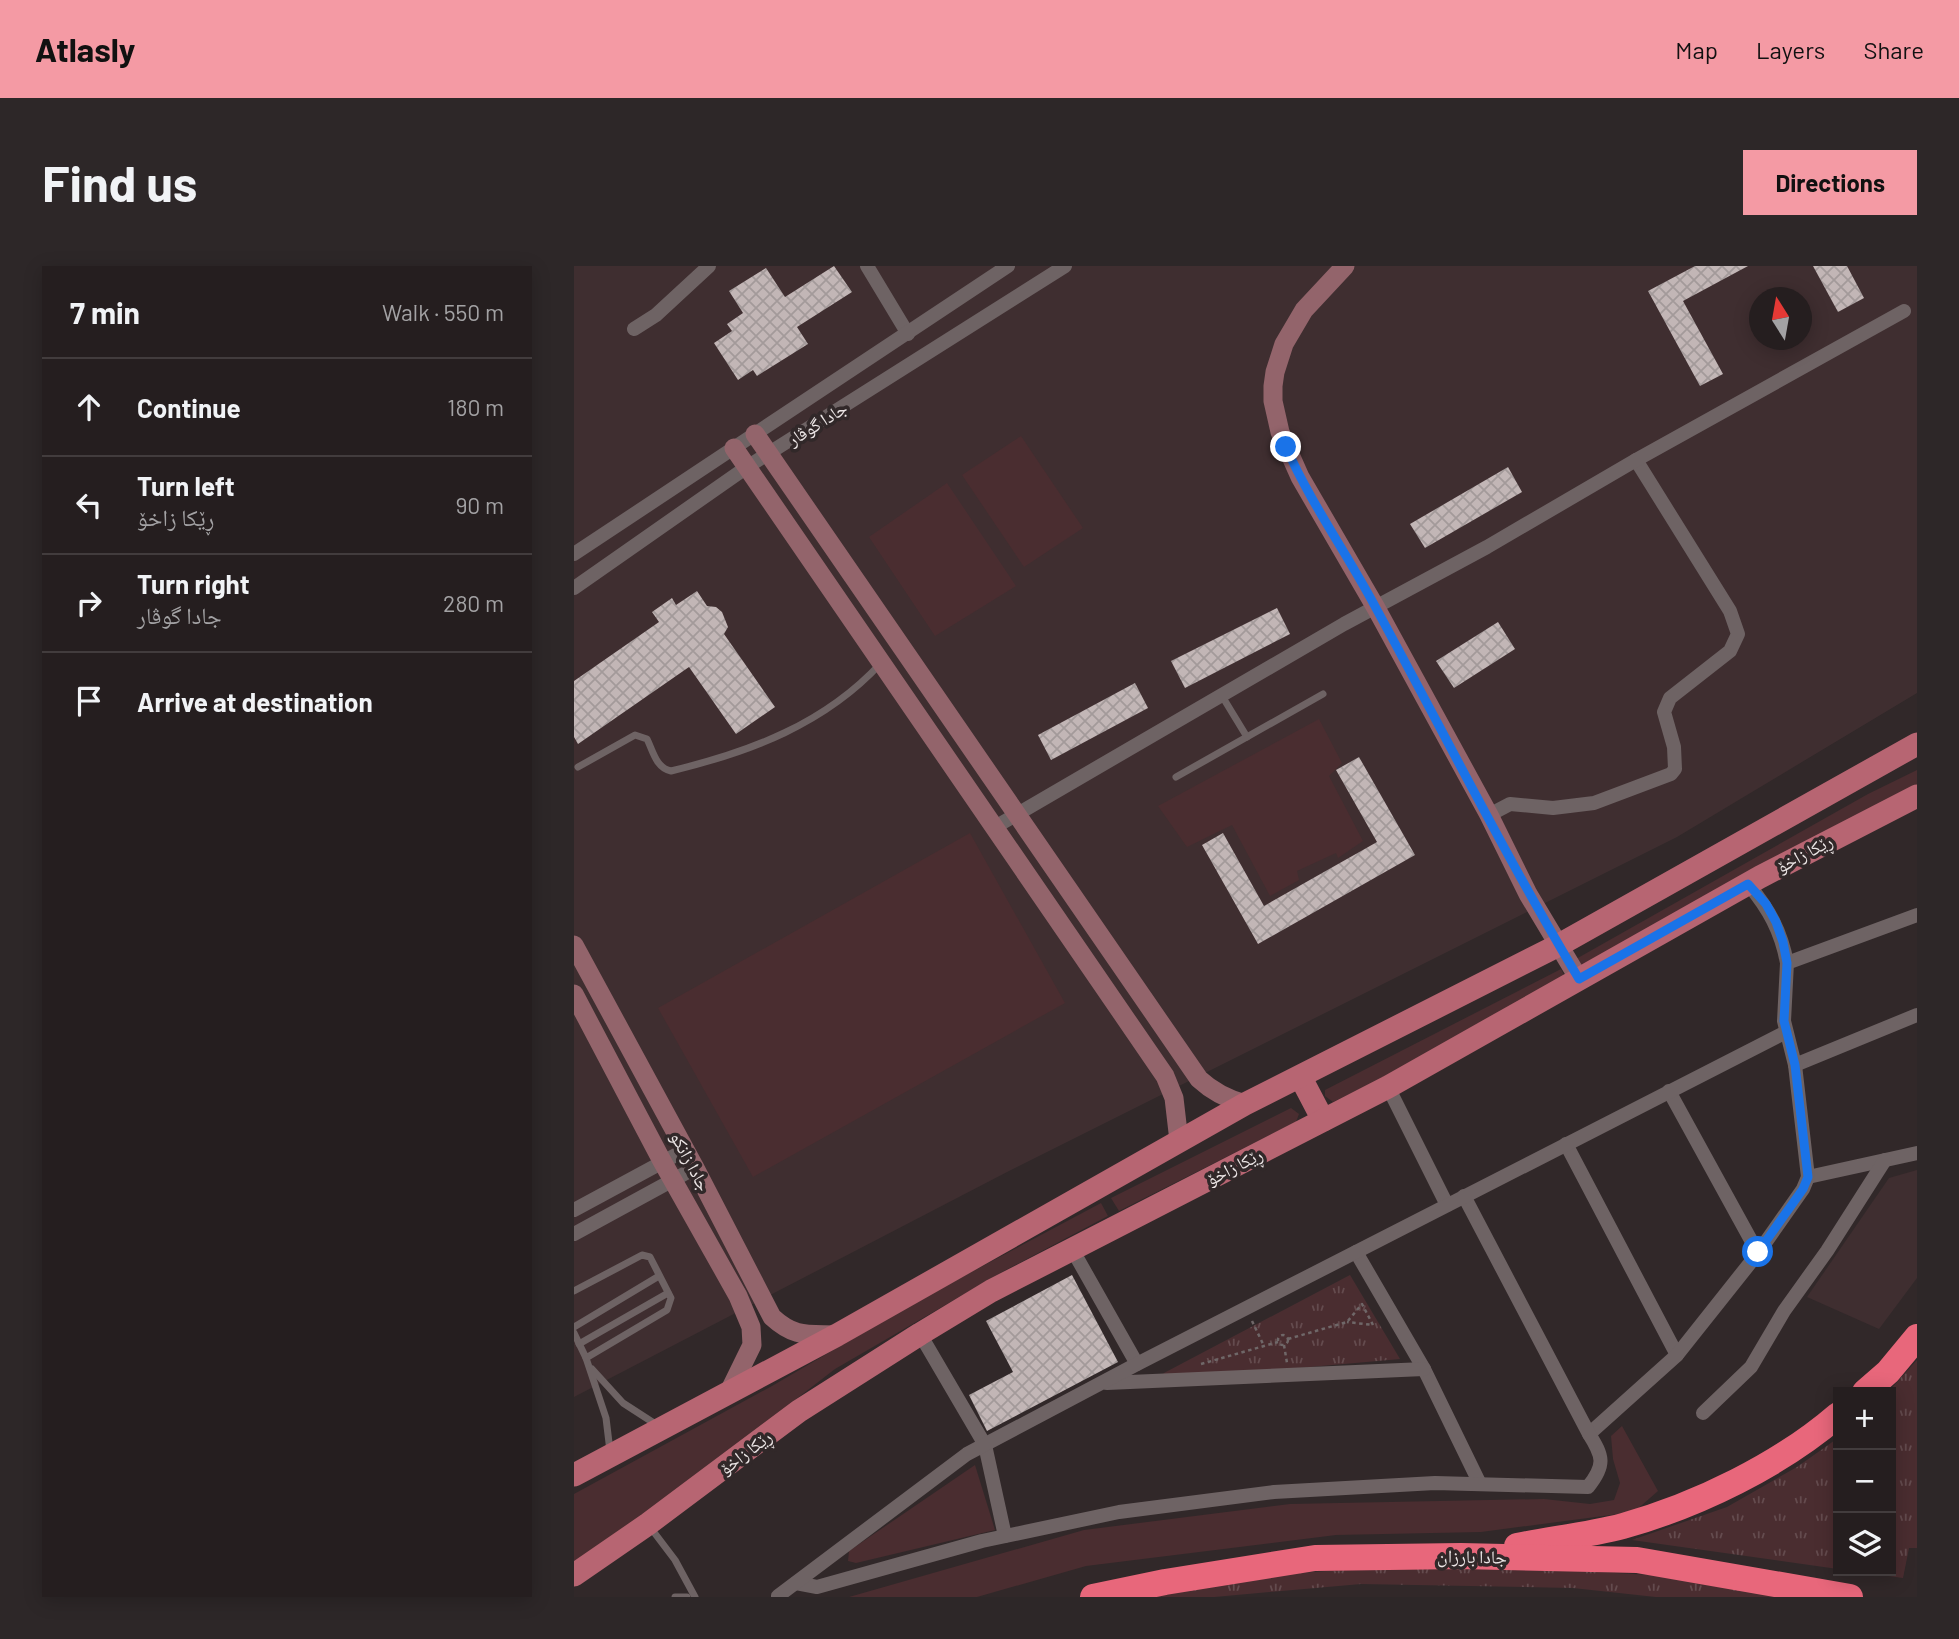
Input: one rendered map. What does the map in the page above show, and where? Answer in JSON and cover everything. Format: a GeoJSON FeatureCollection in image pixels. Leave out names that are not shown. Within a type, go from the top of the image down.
{"type":"FeatureCollection","features":[{"type":"Feature","properties":{"kind":"highway"},"geometry":{"type":"LineString","coordinates":[[1871,1387],[1888,1373],[1917,1337]]}},
{"type":"Feature","properties":{"kind":"highway"},"geometry":{"type":"LineString","coordinates":[[1461,1556],[1624,1525],[1721,1491],[1810,1439],[1833,1419]]}},
{"type":"Feature","properties":{"kind":"highway","name":"جادا بارزان"},"geometry":{"type":"LineString","coordinates":[[1093,1597],[1165,1582],[1315,1558],[1461,1556],[1637,1560],[1850,1597]]}},
{"type":"Feature","properties":{"kind":"main road"},"geometry":{"type":"LineString","coordinates":[[574,1475],[836,1335],[1245,1104],[1559,945],[1917,744]]}},
{"type":"Feature","properties":{"kind":"main road","name":"ڕێکا زاخۆ"},"geometry":{"type":"LineString","coordinates":[[574,1575],[648,1524],[799,1411],[991,1291],[1388,1087],[1748,884],[1917,796]]}},
{"type":"Feature","properties":{"kind":"main road"},"geometry":{"type":"LineString","coordinates":[[1300,1078],[1323,1120]]}},
{"type":"Feature","properties":{"kind":"street"},"geometry":{"type":"LineString","coordinates":[[634,328],[656,314],[709,266]]}},
{"type":"Feature","properties":{"kind":"street"},"geometry":{"type":"LineString","coordinates":[[866,266],[908,334]]}},
{"type":"Feature","properties":{"kind":"street","name":"جادا گوڤار"},"geometry":{"type":"LineString","coordinates":[[574,554],[1008,266]]}},
{"type":"Feature","properties":{"kind":"street","name":"جادا گوڤار"},"geometry":{"type":"LineString","coordinates":[[574,588],[768,453],[1065,266]]}},
{"type":"Feature","properties":{"kind":"street"},"geometry":{"type":"LineString","coordinates":[[1345,266],[1315,295],[1290,331],[1275,372],[1273,401],[1280,432],[1292,462],[1376,608],[1489,816],[1528,894],[1579,979]]}},
{"type":"Feature","properties":{"kind":"street"},"geometry":{"type":"LineString","coordinates":[[995,827],[1222,695],[1904,311]]}},
{"type":"Feature","properties":{"kind":"street"},"geometry":{"type":"LineString","coordinates":[[755,434],[1185,1060],[1212,1091],[1245,1104]]}},
{"type":"Feature","properties":{"kind":"street"},"geometry":{"type":"LineString","coordinates":[[734,448],[1165,1076],[1174,1098],[1179,1140]]}},
{"type":"Feature","properties":{"kind":"street"},"geometry":{"type":"LineString","coordinates":[[1489,816],[1510,804],[1553,808],[1594,803],[1671,774],[1675,769],[1674,747],[1664,712],[1670,698],[1730,651],[1738,634],[1730,611],[1636,460]]}},
{"type":"Feature","properties":{"kind":"street"},"geometry":{"type":"LineString","coordinates":[[1589,1434],[1677,1355],[1758,1252],[1803,1189],[1808,1177],[1795,1065],[1786,1031],[1787,963],[1776,922],[1766,904],[1748,884]]}},
{"type":"Feature","properties":{"kind":"street"},"geometry":{"type":"LineString","coordinates":[[1787,963],[1917,915]]}},
{"type":"Feature","properties":{"kind":"street","name":"جادا زانکو"},"geometry":{"type":"LineString","coordinates":[[574,945],[772,1317],[786,1329]]}},
{"type":"Feature","properties":{"kind":"street","name":"جادا زانکو"},"geometry":{"type":"LineString","coordinates":[[574,994],[662,1161],[738,1296],[751,1327],[752,1345]]}},
{"type":"Feature","properties":{"kind":"street"},"geometry":{"type":"LineString","coordinates":[[1795,1065],[1917,1016]]}},
{"type":"Feature","properties":{"kind":"street"},"geometry":{"type":"LineString","coordinates":[[778,1596],[967,1454],[1786,1031]]}},
{"type":"Feature","properties":{"kind":"street"},"geometry":{"type":"LineString","coordinates":[[1165,1076],[1185,1060]]}},
{"type":"Feature","properties":{"kind":"street"},"geometry":{"type":"LineString","coordinates":[[1388,1087],[1447,1205]]}},
{"type":"Feature","properties":{"kind":"street"},"geometry":{"type":"LineString","coordinates":[[1669,1091],[1758,1252]]}},
{"type":"Feature","properties":{"kind":"street"},"geometry":{"type":"LineString","coordinates":[[1566,1144],[1677,1355]]}},
{"type":"Feature","properties":{"kind":"street"},"geometry":{"type":"LineString","coordinates":[[574,1210],[685,1150]]}},
{"type":"Feature","properties":{"kind":"street"},"geometry":{"type":"LineString","coordinates":[[1808,1177],[1917,1153]]}},
{"type":"Feature","properties":{"kind":"street"},"geometry":{"type":"LineString","coordinates":[[1703,1413],[1751,1367],[1784,1311],[1827,1251],[1885,1160]]}},
{"type":"Feature","properties":{"kind":"street"},"geometry":{"type":"LineString","coordinates":[[574,1234],[695,1168]]}},
{"type":"Feature","properties":{"kind":"street"},"geometry":{"type":"LineString","coordinates":[[796,1583],[817,1587],[1005,1536],[1119,1512],[1274,1492],[1435,1483],[1588,1487],[1602,1461],[1600,1451],[1464,1196]]}},
{"type":"Feature","properties":{"kind":"street"},"geometry":{"type":"LineString","coordinates":[[1072,1249],[1137,1364]]}},
{"type":"Feature","properties":{"kind":"street"},"geometry":{"type":"LineString","coordinates":[[1356,1252],[1424,1369],[1480,1484]]}},
{"type":"Feature","properties":{"kind":"street"},"geometry":{"type":"LineString","coordinates":[[728,1394],[752,1345],[786,1329],[801,1333],[836,1335]]}},
{"type":"Feature","properties":{"kind":"street"},"geometry":{"type":"LineString","coordinates":[[919,1334],[985,1445],[1005,1536]]}},
{"type":"Feature","properties":{"kind":"street"},"geometry":{"type":"LineString","coordinates":[[1101,1383],[1424,1369]]}},
{"type":"Feature","properties":{"kind":"lane"},"geometry":{"type":"LineString","coordinates":[[578,767],[635,735],[647,739],[660,765],[671,771],[724,757],[777,736],[821,714],[854,691],[882,662]]}},
{"type":"Feature","properties":{"kind":"lane"},"geometry":{"type":"LineString","coordinates":[[1175,778],[1323,694]]}},
{"type":"Feature","properties":{"kind":"lane"},"geometry":{"type":"LineString","coordinates":[[1222,695],[1247,737]]}},
{"type":"Feature","properties":{"kind":"lane"},"geometry":{"type":"LineString","coordinates":[[574,1291],[642,1255],[650,1258],[668,1293],[670,1304],[667,1310],[588,1362]]}},
{"type":"Feature","properties":{"kind":"lane"},"geometry":{"type":"LineString","coordinates":[[574,1327],[659,1276]]}},
{"type":"Feature","properties":{"kind":"lane"},"geometry":{"type":"LineString","coordinates":[[579,1344],[668,1293]]}},
{"type":"Feature","properties":{"kind":"lane"},"geometry":{"type":"LineString","coordinates":[[574,1333],[588,1362],[606,1418],[610,1455]]}},
{"type":"Feature","properties":{"kind":"lane"},"geometry":{"type":"LineString","coordinates":[[588,1362],[624,1403],[661,1427]]}},
{"type":"Feature","properties":{"kind":"lane"},"geometry":{"type":"LineString","coordinates":[[648,1524],[675,1560],[695,1597]]}},
{"type":"Feature","properties":{"kind":"lane"},"geometry":{"type":"LineString","coordinates":[[676,1597],[687,1597]]}},
{"type":"Feature","properties":{"kind":"path"},"geometry":{"type":"LineString","coordinates":[[1287,1365],[1284,1345],[1288,1339],[1347,1322],[1373,1325],[1362,1304],[1347,1322]]}},
{"type":"Feature","properties":{"kind":"path"},"geometry":{"type":"LineString","coordinates":[[1246,1308],[1264,1346]]}},
{"type":"Feature","properties":{"kind":"path"},"geometry":{"type":"LineString","coordinates":[[1279,1342],[1282,1335],[1288,1339]]}},
{"type":"Feature","properties":{"kind":"path"},"geometry":{"type":"LineString","coordinates":[[1191,1366],[1279,1342],[1284,1345]]}},
{"type":"Feature","properties":{"kind":"shaded area"},"geometry":{"type":"Polygon","coordinates":[[[574,266],[1917,266],[1917,693],[1677,837],[1009,1171],[574,1397],[574,266]]]}},
{"type":"Feature","properties":{"kind":"shaded area"},"geometry":{"type":"Polygon","coordinates":[[[1917,1170],[1917,1278],[1879,1329],[1807,1297],[1889,1178],[1917,1170]]]}},
{"type":"Feature","properties":{"kind":"green space"},"geometry":{"type":"Polygon","coordinates":[[[1021,436],[1083,528],[1024,567],[962,475],[1021,436]]]}},
{"type":"Feature","properties":{"kind":"green space"},"geometry":{"type":"Polygon","coordinates":[[[947,483],[1016,586],[935,636],[869,537],[947,483]]]}},
{"type":"Feature","properties":{"kind":"green space"},"geometry":{"type":"Polygon","coordinates":[[[1319,719],[1342,763],[1329,776],[1363,841],[1338,858],[1336,853],[1297,871],[1299,880],[1270,896],[1232,825],[1187,847],[1158,806],[1319,719]]]}},
{"type":"Feature","properties":{"kind":"green space"},"geometry":{"type":"Polygon","coordinates":[[[1917,770],[1917,787],[1585,973],[1576,959],[1868,794],[1917,770]]]}},
{"type":"Feature","properties":{"kind":"green space"},"geometry":{"type":"Polygon","coordinates":[[[970,833],[1065,1003],[753,1177],[658,1008],[970,833]]]}},
{"type":"Feature","properties":{"kind":"green space"},"geometry":{"type":"Polygon","coordinates":[[[1561,969],[1567,981],[1430,1056],[1333,1102],[1325,1096],[1325,1090],[1561,969]]]}},
{"type":"Feature","properties":{"kind":"green space"},"geometry":{"type":"Polygon","coordinates":[[[1291,1108],[1299,1114],[1296,1122],[1119,1211],[1111,1198],[1291,1108]]]}},
{"type":"Feature","properties":{"kind":"green space"},"geometry":{"type":"Polygon","coordinates":[[[1101,1203],[1108,1216],[1004,1271],[835,1369],[684,1486],[574,1564],[574,1494],[772,1386],[917,1301],[1101,1203]]]}},
{"type":"Feature","properties":{"kind":"green space"},"geometry":{"type":"Polygon","coordinates":[[[1350,1275],[1400,1359],[1164,1380],[1161,1377],[1164,1373],[1350,1275]]]}},
{"type":"Feature","properties":{"kind":"green space"},"geometry":{"type":"Polygon","coordinates":[[[1917,1360],[1917,1548],[1909,1548],[1903,1578],[1889,1576],[1896,1576],[1896,1387],[1893,1387],[1917,1360]]]}},
{"type":"Feature","properties":{"kind":"green space"},"geometry":{"type":"Polygon","coordinates":[[[1622,1426],[1658,1491],[1634,1512],[1481,1532],[1336,1535],[1086,1566],[977,1597],[849,1597],[1084,1530],[1290,1504],[1544,1499],[1590,1504],[1614,1500],[1620,1483],[1613,1459],[1611,1436],[1622,1426]]]}},
{"type":"Feature","properties":{"kind":"green space"},"geometry":{"type":"Polygon","coordinates":[[[1833,1442],[1833,1568],[1632,1540],[1727,1507],[1797,1467],[1833,1442]]]}},
{"type":"Feature","properties":{"kind":"green space"},"geometry":{"type":"Polygon","coordinates":[[[975,1465],[995,1530],[856,1563],[848,1561],[849,1551],[975,1465]]]}},
{"type":"Feature","properties":{"kind":"green space"},"geometry":{"type":"Polygon","coordinates":[[[1483,1566],[1652,1575],[1788,1597],[1656,1597],[1573,1588],[1361,1584],[1214,1597],[1118,1597],[1209,1582],[1300,1573],[1483,1566]]]}},
{"type":"Feature","properties":{"kind":"building"},"geometry":{"type":"Polygon","coordinates":[[[834,266],[852,292],[797,327],[808,344],[757,376],[753,370],[738,380],[714,343],[732,331],[727,324],[743,313],[729,291],[766,268],[785,297],[834,266]]]}},
{"type":"Feature","properties":{"kind":"building"},"geometry":{"type":"Polygon","coordinates":[[[1695,266],[1748,266],[1683,301],[1723,374],[1700,386],[1648,291],[1695,266]]]}},
{"type":"Feature","properties":{"kind":"building"},"geometry":{"type":"Polygon","coordinates":[[[1813,266],[1847,266],[1864,298],[1838,312],[1813,266]]]}},
{"type":"Feature","properties":{"kind":"building"},"geometry":{"type":"Polygon","coordinates":[[[1508,467],[1522,492],[1425,548],[1410,524],[1508,467]]]}},
{"type":"Feature","properties":{"kind":"building"},"geometry":{"type":"Polygon","coordinates":[[[697,591],[707,606],[716,607],[722,612],[728,627],[724,634],[775,707],[736,734],[689,667],[578,744],[574,737],[574,681],[659,622],[652,612],[672,598],[676,605],[697,591]]]}},
{"type":"Feature","properties":{"kind":"building"},"geometry":{"type":"Polygon","coordinates":[[[1277,608],[1290,634],[1185,688],[1171,661],[1277,608]]]}},
{"type":"Feature","properties":{"kind":"building"},"geometry":{"type":"Polygon","coordinates":[[[1498,622],[1515,649],[1454,688],[1436,661],[1498,622]]]}},
{"type":"Feature","properties":{"kind":"building"},"geometry":{"type":"Polygon","coordinates":[[[1135,683],[1148,708],[1051,760],[1038,735],[1135,683]]]}},
{"type":"Feature","properties":{"kind":"building"},"geometry":{"type":"Polygon","coordinates":[[[1359,757],[1415,855],[1258,944],[1202,845],[1223,833],[1264,906],[1377,842],[1336,770],[1359,757]]]}},
{"type":"Feature","properties":{"kind":"building"},"geometry":{"type":"Polygon","coordinates":[[[1072,1275],[1118,1362],[987,1431],[969,1395],[1013,1372],[986,1321],[1072,1275]]]}},
{"type":"Feature","properties":{"kind":"route"},"geometry":{"type":"LineString","coordinates":[[1286,447],[1300,477],[1376,608],[1489,816],[1528,894],[1579,979],[1748,884],[1766,904],[1776,922],[1787,963],[1784,1021],[1795,1065],[1808,1177],[1803,1189],[1758,1252]]}}]}
